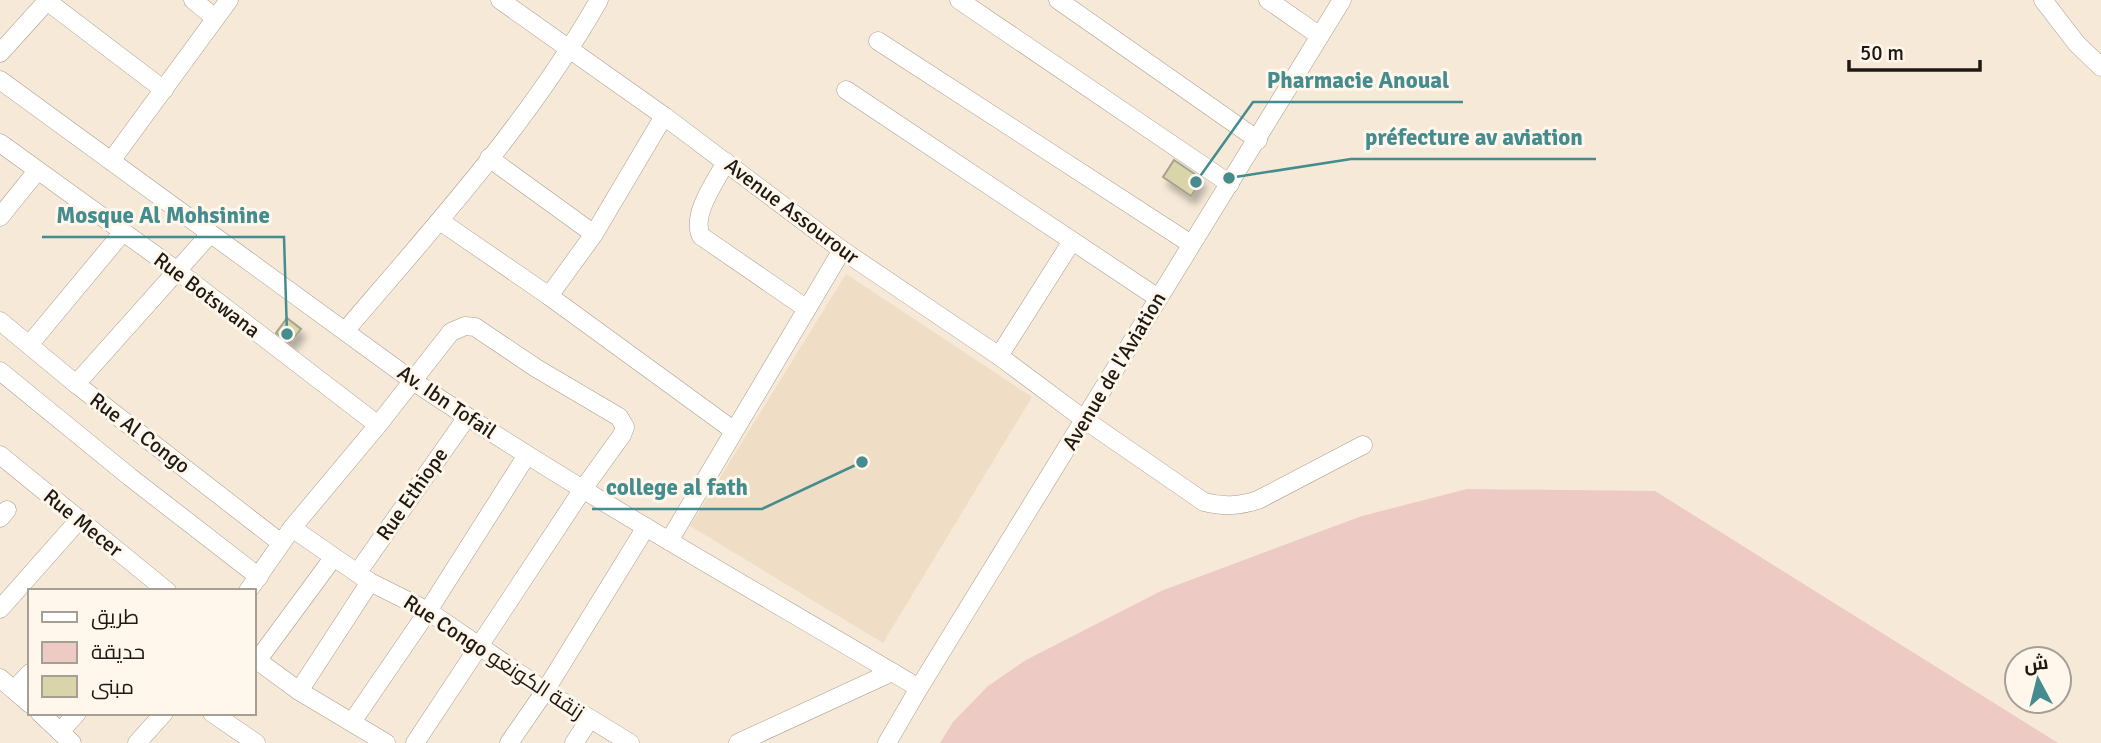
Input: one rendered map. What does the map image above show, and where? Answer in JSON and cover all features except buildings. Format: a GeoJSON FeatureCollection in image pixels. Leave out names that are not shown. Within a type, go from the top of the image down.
{"type":"FeatureCollection","features":[{"type":"Feature","properties":{"kind":"street"},"geometry":{"type":"LineString","coordinates":[[0,53],[48,0],[164,90]]}},
{"type":"Feature","properties":{"kind":"street"},"geometry":{"type":"LineString","coordinates":[[193,0],[215,19]]}},
{"type":"Feature","properties":{"kind":"street"},"geometry":{"type":"LineString","coordinates":[[111,161],[229,0]]}},
{"type":"Feature","properties":{"kind":"street","name":"Avenue Assourour"},"geometry":{"type":"LineString","coordinates":[[500,0],[664,116],[842,250],[999,356],[1085,420],[1205,502],[1241,506],[1258,500],[1363,445]]}},
{"type":"Feature","properties":{"kind":"street"},"geometry":{"type":"LineString","coordinates":[[345,331],[440,221],[489,158],[571,49],[599,0]]}},
{"type":"Feature","properties":{"kind":"street"},"geometry":{"type":"LineString","coordinates":[[959,0],[1230,184]]}},
{"type":"Feature","properties":{"kind":"street"},"geometry":{"type":"LineString","coordinates":[[1058,0],[1258,140]]}},
{"type":"Feature","properties":{"kind":"street"},"geometry":{"type":"LineString","coordinates":[[1268,0],[1321,36]]}},
{"type":"Feature","properties":{"kind":"street","name":"Avenue de l'Aviation"},"geometry":{"type":"LineString","coordinates":[[887,743],[1342,0]]}},
{"type":"Feature","properties":{"kind":"street"},"geometry":{"type":"LineString","coordinates":[[2053,5],[2077,44],[2101,67]]}},
{"type":"Feature","properties":{"kind":"street"},"geometry":{"type":"LineString","coordinates":[[878,41],[1191,244]]}},
{"type":"Feature","properties":{"kind":"street","name":"Av. Ibn Tofail"},"geometry":{"type":"LineString","coordinates":[[0,80],[413,381],[467,417],[668,541],[919,688]]}},
{"type":"Feature","properties":{"kind":"street"},"geometry":{"type":"LineString","coordinates":[[846,90],[1158,298]]}},
{"type":"Feature","properties":{"kind":"street"},"geometry":{"type":"LineString","coordinates":[[549,296],[594,234],[664,116]]}},
{"type":"Feature","properties":{"kind":"street","name":"Rue Botswana"},"geometry":{"type":"LineString","coordinates":[[0,143],[176,270],[378,425]]}},
{"type":"Feature","properties":{"kind":"street"},"geometry":{"type":"LineString","coordinates":[[489,158],[594,234]]}},
{"type":"Feature","properties":{"kind":"street"},"geometry":{"type":"LineString","coordinates":[[726,162],[698,217],[697,229],[701,236],[807,309]]}},
{"type":"Feature","properties":{"kind":"street"},"geometry":{"type":"LineString","coordinates":[[0,217],[37,171]]}},
{"type":"Feature","properties":{"kind":"street"},"geometry":{"type":"LineString","coordinates":[[440,221],[549,296],[733,430]]}},
{"type":"Feature","properties":{"kind":"street"},"geometry":{"type":"LineString","coordinates":[[29,345],[123,232]]}},
{"type":"Feature","properties":{"kind":"street"},"geometry":{"type":"LineString","coordinates":[[76,384],[210,234]]}},
{"type":"Feature","properties":{"kind":"street"},"geometry":{"type":"LineString","coordinates":[[999,356],[1072,241]]}},
{"type":"Feature","properties":{"kind":"street"},"geometry":{"type":"LineString","coordinates":[[668,541],[842,250]]}},
{"type":"Feature","properties":{"kind":"street","name":"Rue Al Congo"},"geometry":{"type":"LineString","coordinates":[[0,321],[76,384],[281,543]]}},
{"type":"Feature","properties":{"kind":"street"},"geometry":{"type":"LineString","coordinates":[[0,371],[130,477],[253,584],[292,528],[451,332],[465,326],[475,327],[536,368],[619,417],[625,427],[622,435],[478,644],[415,743]]}},
{"type":"Feature","properties":{"kind":"street","name":"Rue Ethiope"},"geometry":{"type":"LineString","coordinates":[[299,691],[364,577],[467,417]]}},
{"type":"Feature","properties":{"kind":"street","name":"Rue Mecer"},"geometry":{"type":"LineString","coordinates":[[0,455],[164,589]]}},
{"type":"Feature","properties":{"kind":"street"},"geometry":{"type":"LineString","coordinates":[[352,722],[428,611],[527,455]]}},
{"type":"Feature","properties":{"kind":"street"},"geometry":{"type":"LineString","coordinates":[[0,609],[78,521]]}},
{"type":"Feature","properties":{"kind":"street"},"geometry":{"type":"LineString","coordinates":[[509,743],[545,691],[646,527]]}},
{"type":"Feature","properties":{"kind":"street","name":"Rue Congo زنقة الكونغو"},"geometry":{"type":"LineString","coordinates":[[292,528],[333,558],[428,611],[545,691],[630,743]]}},
{"type":"Feature","properties":{"kind":"street"},"geometry":{"type":"LineString","coordinates":[[256,658],[333,558]]}},
{"type":"Feature","properties":{"kind":"street"},"geometry":{"type":"LineString","coordinates":[[256,660],[299,691],[386,743]]}},
{"type":"Feature","properties":{"kind":"street"},"geometry":{"type":"LineString","coordinates":[[738,743],[892,672]]}},
{"type":"Feature","properties":{"kind":"street"},"geometry":{"type":"LineString","coordinates":[[14,690],[28,675]]}},
{"type":"Feature","properties":{"kind":"street"},"geometry":{"type":"LineString","coordinates":[[0,678],[28,702]]}},
{"type":"Feature","properties":{"kind":"street"},"geometry":{"type":"LineString","coordinates":[[42,715],[66,737],[76,715]]}},
{"type":"Feature","properties":{"kind":"street"},"geometry":{"type":"LineString","coordinates":[[137,743],[162,715]]}},
{"type":"Feature","properties":{"kind":"street"},"geometry":{"type":"LineString","coordinates":[[213,715],[229,736],[256,743]]}},
{"type":"Feature","properties":{"kind":"street"},"geometry":{"type":"LineString","coordinates":[[574,743],[590,719]]}},
{"type":"Feature","properties":{"kind":"shaded area"},"geometry":{"type":"Polygon","coordinates":[[[846,274],[1032,397],[883,643],[690,526],[846,274]]]}},
{"type":"Feature","properties":{"kind":"green space"},"geometry":{"type":"Polygon","coordinates":[[[1467,489],[1655,491],[2003,709],[2003,715],[2013,715],[2058,743],[940,743],[953,722],[988,686],[1026,660],[1161,591],[1362,516],[1467,489]]]}},
{"type":"Feature","properties":{"kind":"place","name":"préfecture av aviation"},"geometry":{"type":"Point","coordinates":[1229,178]}},
{"type":"Feature","properties":{"kind":"place","name":"Pharmacie Anoual"},"geometry":{"type":"Point","coordinates":[1196,182]}},
{"type":"Feature","properties":{"kind":"place","name":"Mosque Al Mohsinine"},"geometry":{"type":"Point","coordinates":[287,334]}},
{"type":"Feature","properties":{"kind":"place","name":"college al fath"},"geometry":{"type":"Point","coordinates":[862,462]}}]}
